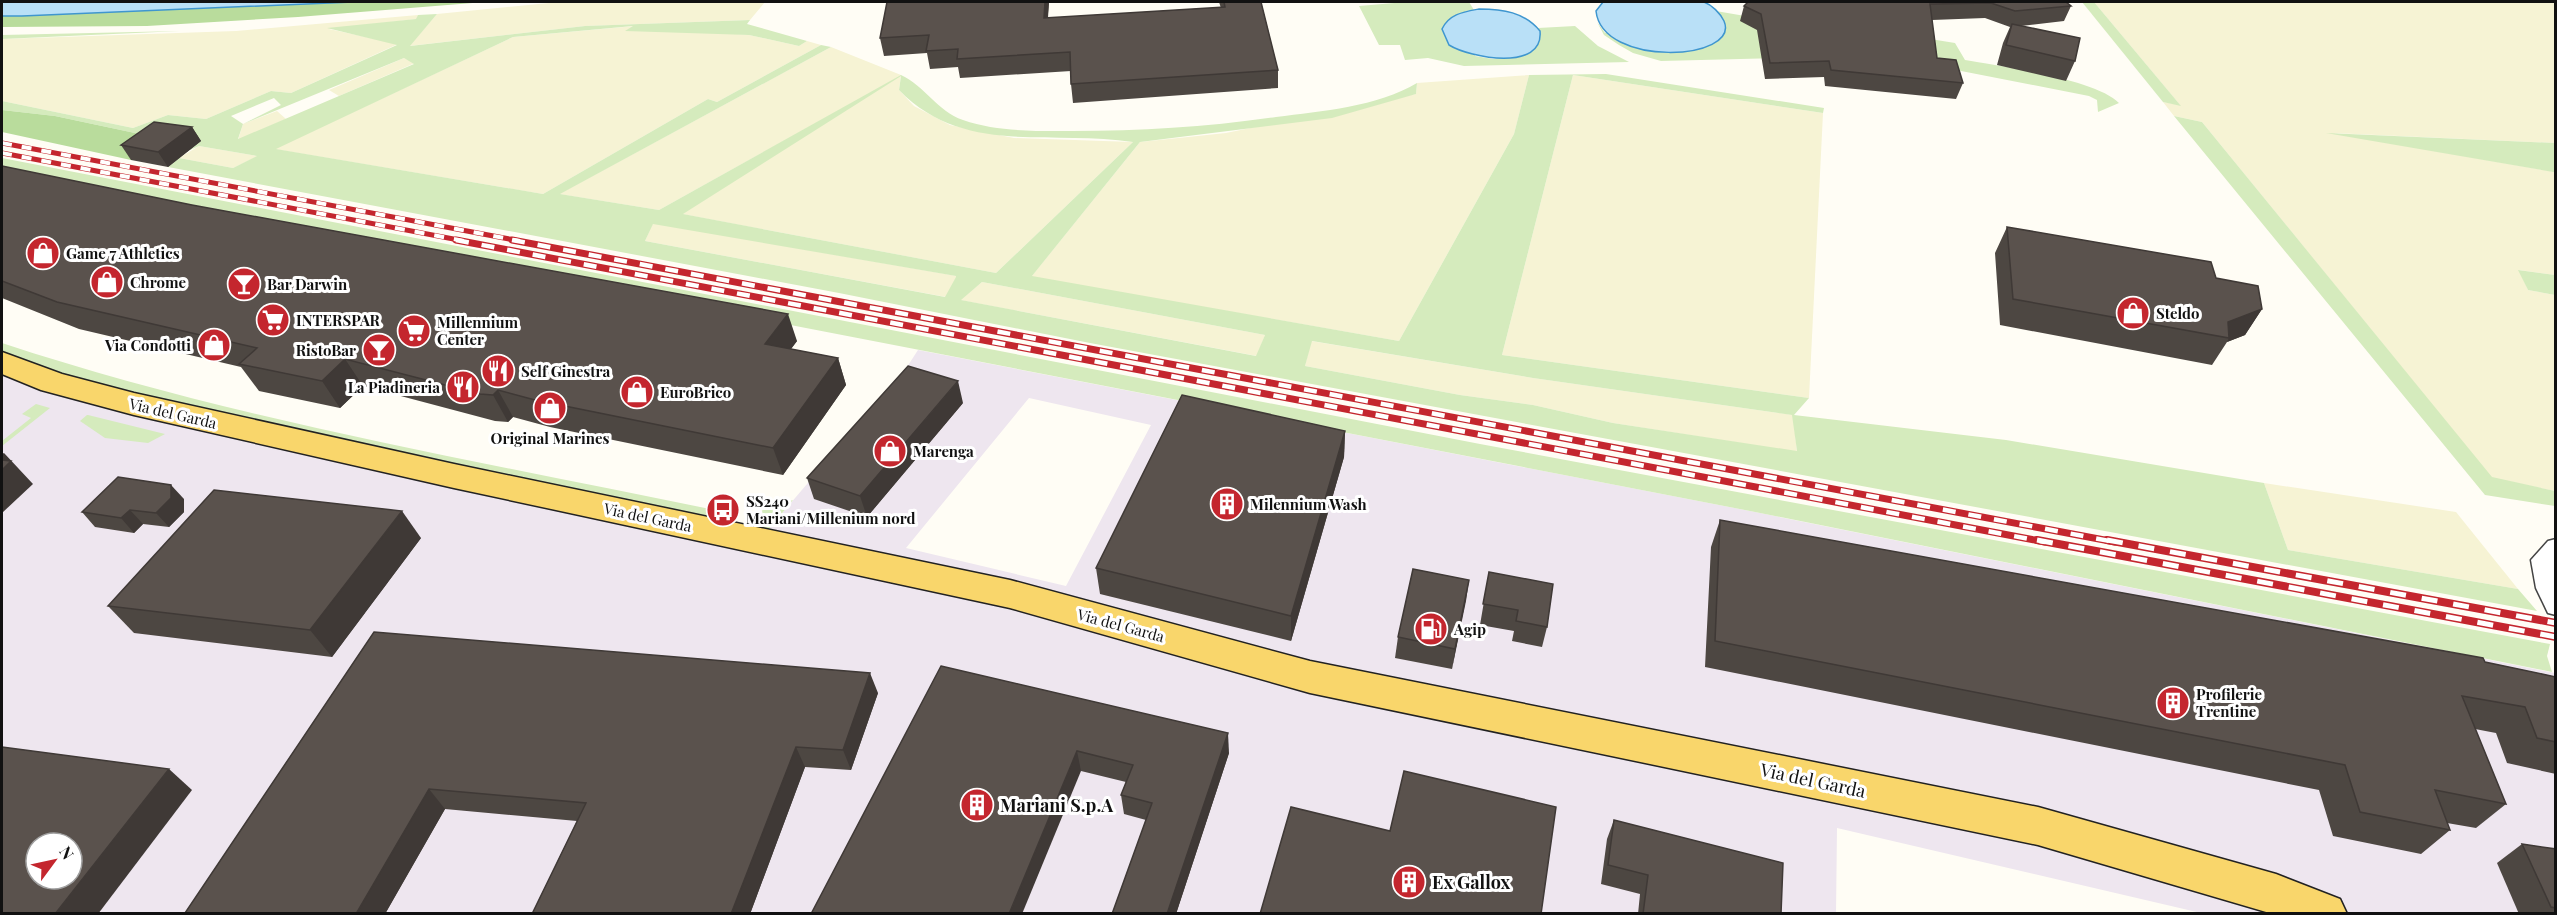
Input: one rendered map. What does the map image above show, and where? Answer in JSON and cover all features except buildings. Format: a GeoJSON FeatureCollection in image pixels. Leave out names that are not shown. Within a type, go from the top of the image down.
{"type":"FeatureCollection","features":[{"type":"Feature","properties":{"kind":"main road","name":"Via del Garda"},"geometry":{"type":"LineString","coordinates":[[2,362],[52,382],[134,404],[454,476],[1010,594],[1294,672]]}},
{"type":"Feature","properties":{"kind":"main road","name":"Via del Garda"},"geometry":{"type":"LineString","coordinates":[[2,380],[108,414],[177,430],[1294,672],[2038,826],[2276,894],[2325,914]]}},
{"type":"Feature","properties":{"kind":"street"},"geometry":{"type":"LineString","coordinates":[[2556,547],[2542,560],[2547,588],[2556,606]]}},
{"type":"Feature","properties":{"kind":"shaded area"},"geometry":{"type":"Polygon","coordinates":[[[559,2],[765,2],[750,20],[585,26],[409,46],[437,14],[559,2]]]}},
{"type":"Feature","properties":{"kind":"shaded area"},"geometry":{"type":"Polygon","coordinates":[[[2094,2],[2555,2],[2555,143],[2333,133],[2555,172],[2555,275],[2519,270],[2528,290],[2555,295],[2555,491],[2492,478],[2202,122],[2174,116],[2163,102],[2180,105],[2094,2]]]}},
{"type":"Feature","properties":{"kind":"shaded area"},"geometry":{"type":"Polygon","coordinates":[[[418,15],[417,19],[329,29],[398,44],[291,93],[271,91],[206,119],[168,115],[133,128],[2,101],[2,39],[236,31],[418,15]]]}},
{"type":"Feature","properties":{"kind":"shaded area"},"geometry":{"type":"Polygon","coordinates":[[[635,26],[749,35],[799,46],[807,41],[821,45],[717,102],[708,99],[543,194],[274,149],[513,37],[635,26]]]}},
{"type":"Feature","properties":{"kind":"shaded area"},"geometry":{"type":"Polygon","coordinates":[[[831,47],[901,75],[899,90],[914,106],[950,125],[1014,138],[1133,142],[996,273],[682,214],[888,83],[659,210],[559,194],[831,47]]]}},
{"type":"Feature","properties":{"kind":"shaded area"},"geometry":{"type":"Polygon","coordinates":[[[404,58],[415,63],[339,96],[329,90],[404,58]]]}},
{"type":"Feature","properties":{"kind":"shaded area"},"geometry":{"type":"Polygon","coordinates":[[[1529,75],[1514,134],[1399,341],[1031,277],[1140,142],[1226,133],[1416,94],[1417,83],[1529,75]]]}},
{"type":"Feature","properties":{"kind":"shaded area"},"geometry":{"type":"Polygon","coordinates":[[[1573,75],[1823,113],[1809,398],[1502,355],[1573,75]]]}},
{"type":"Feature","properties":{"kind":"shaded area"},"geometry":{"type":"Polygon","coordinates":[[[277,111],[286,119],[238,140],[243,124],[277,111]]]}},
{"type":"Feature","properties":{"kind":"shaded area"},"geometry":{"type":"Polygon","coordinates":[[[199,146],[258,156],[233,168],[179,158],[199,146]]]}},
{"type":"Feature","properties":{"kind":"shaded area"},"geometry":{"type":"Polygon","coordinates":[[[653,223],[957,276],[946,297],[645,241],[653,223]]]}},
{"type":"Feature","properties":{"kind":"shaded area"},"geometry":{"type":"Polygon","coordinates":[[[982,282],[1265,335],[1257,356],[960,300],[982,282]]]}},
{"type":"Feature","properties":{"kind":"shaded area"},"geometry":{"type":"Polygon","coordinates":[[[1311,341],[1533,378],[1793,415],[1797,452],[1613,423],[1533,405],[1460,395],[1305,366],[1311,341]]]}},
{"type":"Feature","properties":{"kind":"shaded area"},"geometry":{"type":"Polygon","coordinates":[[[918,350],[1750,511],[2555,673],[2555,913],[2201,913],[1837,828],[1836,914],[2,914],[2,355],[83,383],[766,532],[907,367],[918,350]],[[1029,398],[906,548],[1066,586],[1151,425],[1029,398]]]}},
{"type":"Feature","properties":{"kind":"shaded area"},"geometry":{"type":"Polygon","coordinates":[[[2264,483],[2456,512],[2518,589],[2288,550],[2264,483]]]}},
{"type":"Feature","properties":{"kind":"green space"},"geometry":{"type":"Polygon","coordinates":[[[353,2],[485,2],[147,26],[2,27],[2,16],[353,2]]]}},
{"type":"Feature","properties":{"kind":"green space"},"geometry":{"type":"Polygon","coordinates":[[[1406,2],[1469,2],[1474,10],[1465,11],[1475,56],[1493,59],[1525,54],[1540,31],[1538,28],[1575,26],[1598,46],[1629,62],[1464,66],[1428,58],[1405,60],[1400,45],[1379,45],[1359,6],[1406,2]]]}},
{"type":"Feature","properties":{"kind":"green space"},"geometry":{"type":"Polygon","coordinates":[[[2082,2],[2094,2],[2181,106],[2163,102],[2082,2]]]}},
{"type":"Feature","properties":{"kind":"green space"},"geometry":{"type":"Polygon","coordinates":[[[1716,11],[1745,16],[1747,24],[1755,28],[1924,38],[1955,43],[1965,60],[2069,80],[2090,87],[2119,103],[2098,112],[2097,100],[2089,96],[1956,70],[1818,57],[1661,61],[1633,53],[1619,45],[1604,35],[1597,22],[1605,33],[1720,15],[1716,11]]]}},
{"type":"Feature","properties":{"kind":"green space"},"geometry":{"type":"Polygon","coordinates":[[[437,14],[410,46],[585,26],[750,20],[747,24],[807,41],[799,46],[749,35],[625,31],[633,26],[513,37],[276,149],[543,194],[708,99],[717,102],[821,45],[831,47],[560,194],[659,210],[901,75],[917,85],[946,111],[963,120],[1003,129],[1044,131],[1200,126],[1330,110],[1385,98],[1417,83],[1416,94],[1332,118],[1140,142],[1032,276],[1399,341],[1514,134],[1529,75],[1606,74],[1824,108],[1823,113],[1573,75],[1502,355],[1809,398],[1794,415],[2006,440],[2264,483],[2288,550],[2518,589],[2537,611],[1090,343],[839,293],[168,167],[179,158],[233,168],[257,156],[199,146],[190,150],[154,143],[135,133],[55,116],[2,110],[2,101],[133,128],[168,115],[206,119],[271,91],[291,93],[397,45],[327,28],[416,19],[418,15],[437,14]],[[404,58],[243,124],[238,139],[414,64],[404,58]],[[901,76],[683,214],[996,273],[1133,142],[1010,136],[951,125],[924,111],[899,90],[901,76]],[[274,98],[231,116],[243,124],[281,105],[274,98]],[[653,224],[645,241],[945,297],[956,277],[653,224]],[[982,282],[961,300],[1256,356],[1265,335],[982,282]],[[1312,341],[1305,366],[1460,395],[1533,405],[1613,423],[1797,451],[1792,415],[1533,378],[1312,341]]]}},
{"type":"Feature","properties":{"kind":"green space"},"geometry":{"type":"Polygon","coordinates":[[[180,31],[2,39],[2,35],[180,31]]]}},
{"type":"Feature","properties":{"kind":"green space"},"geometry":{"type":"Polygon","coordinates":[[[2,110],[55,116],[135,133],[145,136],[154,143],[131,160],[2,132],[2,110]]]}},
{"type":"Feature","properties":{"kind":"green space"},"geometry":{"type":"Polygon","coordinates":[[[2174,116],[2202,122],[2492,477],[2555,491],[2555,506],[2485,495],[2174,116]]]}},
{"type":"Feature","properties":{"kind":"green space"},"geometry":{"type":"Polygon","coordinates":[[[2326,133],[2555,143],[2555,172],[2553,172],[2326,133]]]}},
{"type":"Feature","properties":{"kind":"green space"},"geometry":{"type":"Polygon","coordinates":[[[2,158],[1480,444],[2550,644],[2547,656],[2552,672],[1750,511],[2,172],[2,158]]]}},
{"type":"Feature","properties":{"kind":"green space"},"geometry":{"type":"Polygon","coordinates":[[[2518,270],[2555,275],[2555,295],[2528,290],[2518,270]]]}},
{"type":"Feature","properties":{"kind":"green space"},"geometry":{"type":"Polygon","coordinates":[[[2,343],[89,370],[265,416],[442,455],[710,509],[709,514],[701,519],[83,383],[2,355],[2,343]]]}},
{"type":"Feature","properties":{"kind":"green space"},"geometry":{"type":"Polygon","coordinates":[[[36,404],[50,408],[2,446],[2,441],[31,418],[22,414],[36,404]]]}},
{"type":"Feature","properties":{"kind":"green space"},"geometry":{"type":"Polygon","coordinates":[[[87,415],[165,434],[148,443],[105,438],[80,421],[87,415]]]}},
{"type":"Feature","properties":{"kind":"green space"},"geometry":{"type":"Polygon","coordinates":[[[793,500],[768,530],[751,526],[751,520],[764,509],[793,500]]]}},
{"type":"Feature","properties":{"kind":"water"},"geometry":{"type":"Polygon","coordinates":[[[2,2],[353,2],[2,16],[2,2]]]}},
{"type":"Feature","properties":{"kind":"water"},"geometry":{"type":"Polygon","coordinates":[[[1603,2],[1704,2],[1713,7],[1724,21],[1724,34],[1712,44],[1693,50],[1669,52],[1644,50],[1621,42],[1604,29],[1596,11],[1603,2]]]}},
{"type":"Feature","properties":{"kind":"water"},"geometry":{"type":"Polygon","coordinates":[[[1479,9],[1505,11],[1527,20],[1540,31],[1538,44],[1530,52],[1519,57],[1504,58],[1473,54],[1449,45],[1442,29],[1448,20],[1457,14],[1479,9]]]}},
{"type":"Feature","properties":{"kind":"railway"},"geometry":{"type":"LineString","coordinates":[[2,143],[520,241]]}},
{"type":"Feature","properties":{"kind":"railway"},"geometry":{"type":"LineString","coordinates":[[2,153],[464,241]]}},
{"type":"Feature","properties":{"kind":"railway"},"geometry":{"type":"LineString","coordinates":[[456,240],[2045,542]]}},
{"type":"Feature","properties":{"kind":"railway"},"geometry":{"type":"LineString","coordinates":[[512,240],[2115,542]]}},
{"type":"Feature","properties":{"kind":"railway"},"geometry":{"type":"LineString","coordinates":[[2037,540],[2556,637]]}},
{"type":"Feature","properties":{"kind":"railway"},"geometry":{"type":"LineString","coordinates":[[2107,540],[2556,623]]}},
{"type":"Feature","properties":{"kind":"place","name":"Game 7 Athletics"},"geometry":{"type":"Point","coordinates":[43,253]}},
{"type":"Feature","properties":{"kind":"place","name":"Chrome"},"geometry":{"type":"Point","coordinates":[107,282]}},
{"type":"Feature","properties":{"kind":"place","name":"Bar Darwin"},"geometry":{"type":"Point","coordinates":[244,284]}},
{"type":"Feature","properties":{"kind":"place","name":"Steldo"},"geometry":{"type":"Point","coordinates":[2133,313]}},
{"type":"Feature","properties":{"kind":"place","name":"INTERSPAR"},"geometry":{"type":"Point","coordinates":[273,320]}},
{"type":"Feature","properties":{"kind":"place","name":"Millennium Center"},"geometry":{"type":"Point","coordinates":[414,331]}},
{"type":"Feature","properties":{"kind":"place","name":"Via Condotti"},"geometry":{"type":"Point","coordinates":[214,345]}},
{"type":"Feature","properties":{"kind":"place","name":"RistoBar"},"geometry":{"type":"Point","coordinates":[379,350]}},
{"type":"Feature","properties":{"kind":"place","name":"Self Ginestra"},"geometry":{"type":"Point","coordinates":[498,371]}},
{"type":"Feature","properties":{"kind":"place","name":"La Piadineria"},"geometry":{"type":"Point","coordinates":[463,387]}},
{"type":"Feature","properties":{"kind":"place","name":"EuroBrico"},"geometry":{"type":"Point","coordinates":[637,392]}},
{"type":"Feature","properties":{"kind":"place","name":"Original Marines"},"geometry":{"type":"Point","coordinates":[550,408]}},
{"type":"Feature","properties":{"kind":"place","name":"Marenga"},"geometry":{"type":"Point","coordinates":[890,451]}},
{"type":"Feature","properties":{"kind":"place","name":"Milennium Wash"},"geometry":{"type":"Point","coordinates":[1227,504]}},
{"type":"Feature","properties":{"kind":"place","name":"SS240 Mariani/Millenium nord"},"geometry":{"type":"Point","coordinates":[723,510]}},
{"type":"Feature","properties":{"kind":"place","name":"Agip"},"geometry":{"type":"Point","coordinates":[1431,629]}},
{"type":"Feature","properties":{"kind":"place","name":"Profilerie Trentine"},"geometry":{"type":"Point","coordinates":[2173,703]}},
{"type":"Feature","properties":{"kind":"place","name":"Mariani S.p.A"},"geometry":{"type":"Point","coordinates":[977,805]}},
{"type":"Feature","properties":{"kind":"place","name":"Ex Gallox"},"geometry":{"type":"Point","coordinates":[1409,882]}}]}
